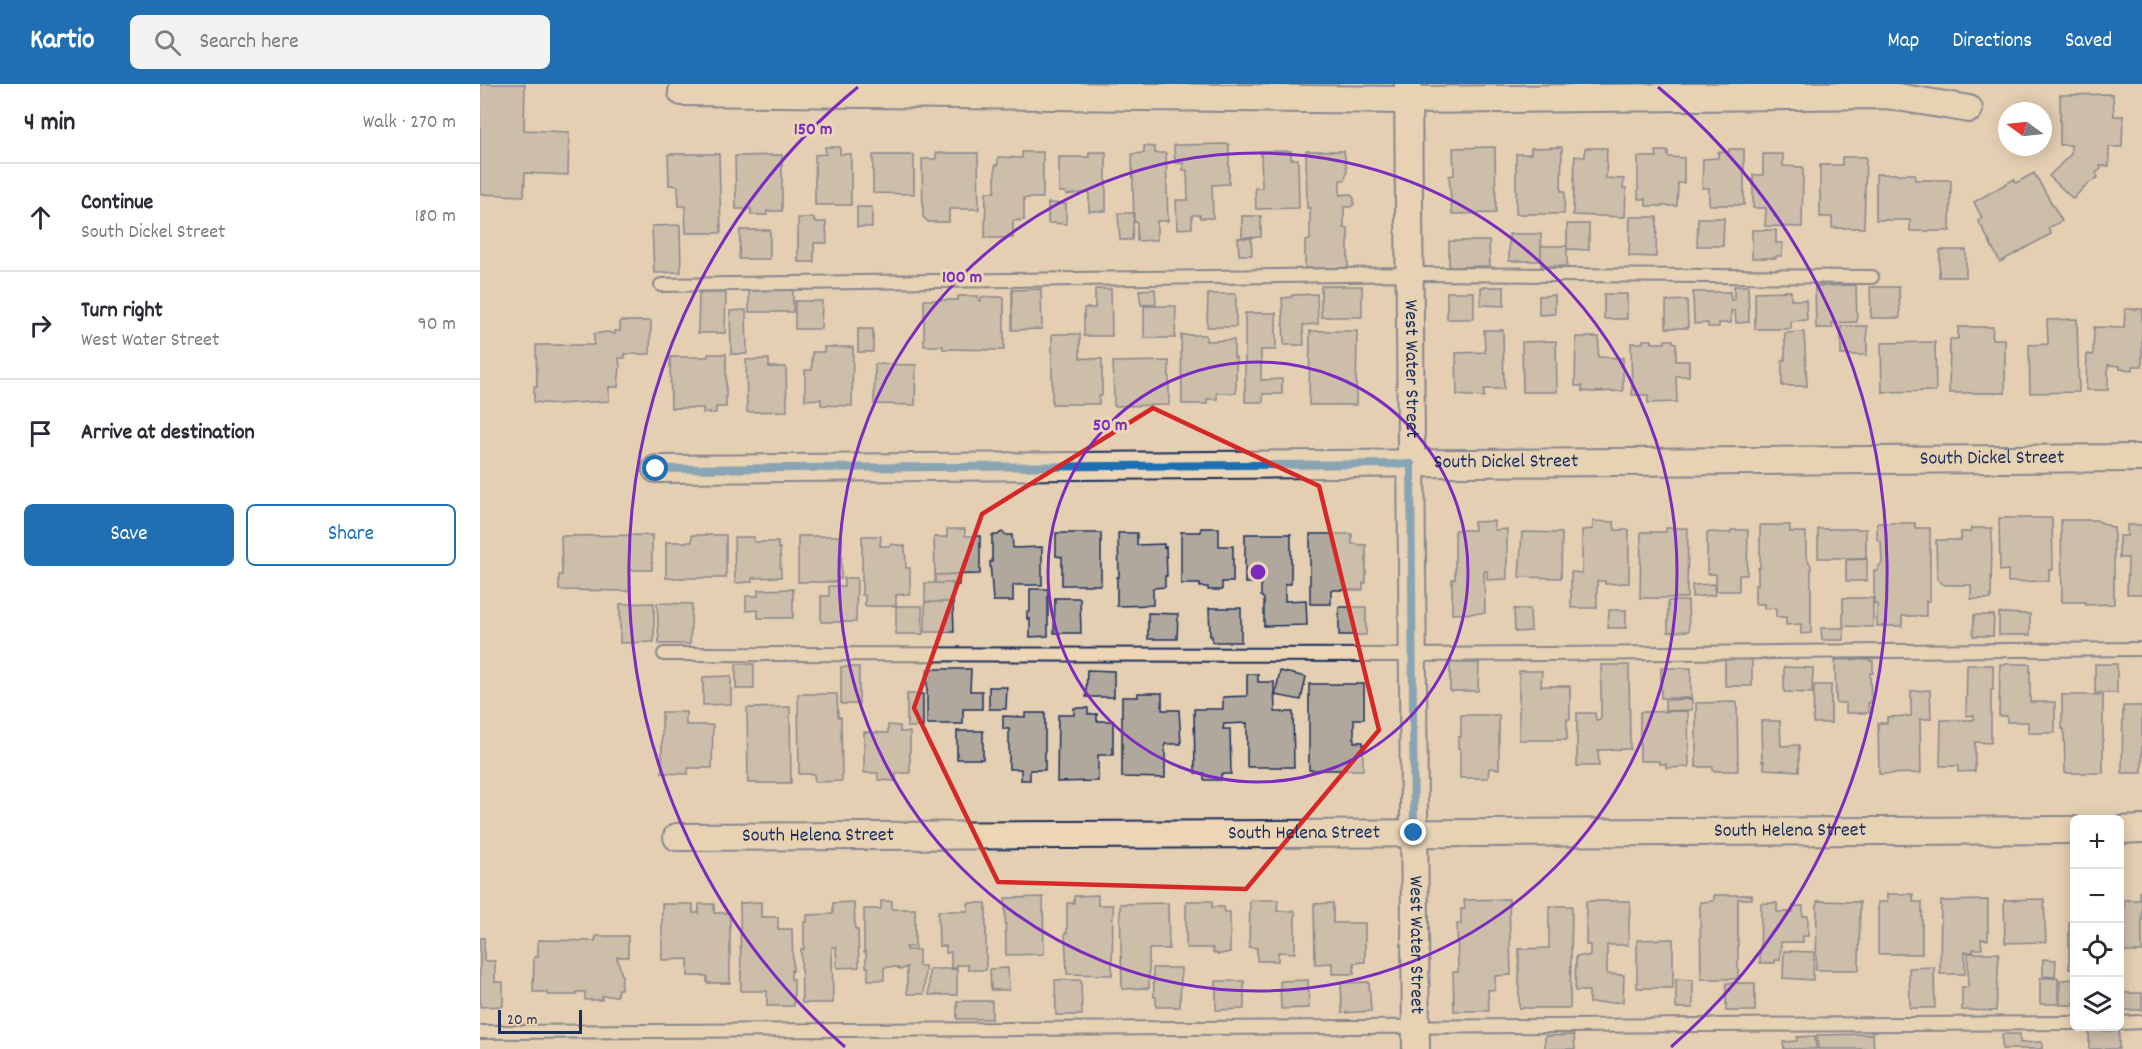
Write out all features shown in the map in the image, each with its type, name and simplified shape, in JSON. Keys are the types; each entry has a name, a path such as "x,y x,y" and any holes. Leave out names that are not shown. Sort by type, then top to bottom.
{"street":[{"path":"682,92 1408,92 1886,95 1969,109"},
{"name":"West Water Street","path":"1408,92 1416,1038"},
{"name":"South Dickel Street","path":"656,469 2142,458"},
{"name":"South Helena Street","path":"677,837 2070,830"},
{"path":"2124,830 2142,830"}],"lane":[{"path":"661,285 1410,274 1872,277"},
{"path":"664,654 1413,655 2142,649"},
{"path":"2124,1023 2142,1022"},
{"path":"480,1032 1416,1038 2070,1023"}],"highlighted area":[{"path":"1153,408 1319,486 1379,730 1246,889 998,882 914,708 982,514"}],"building":[{"path":"480,84 525,84 524,130 569,132 568,175 525,173 524,196 480,194"},
{"path":"2113,94 2114,116 2123,116 2122,147 2109,147 2109,166 2100,166 2101,169 2096,173 2098,177 2086,185 2073,199 2049,176 2071,154 2071,145 2060,145 2060,95"},
{"path":"1229,144 1229,184 1212,185 1213,218 1200,218 1200,215 1192,215 1192,228 1177,229 1176,200 1188,200 1187,170 1183,170 1183,163 1175,163 1174,145"},
{"path":"1144,146 1155,147 1155,153 1166,153 1168,221 1157,221 1157,240 1137,241 1137,222 1134,222 1132,154 1144,153"},
{"path":"825,147 840,147 840,154 851,154 851,205 815,205 815,155 826,154"},
{"path":"1495,147 1496,213 1452,214 1449,176 1454,175 1453,148"},
{"path":"1562,147 1561,191 1565,191 1564,214 1516,214 1516,154 1531,154 1531,148"},
{"path":"1585,148 1607,148 1606,178 1624,179 1625,217 1573,215 1575,156 1585,157"},
{"path":"1729,149 1744,149 1744,205 1709,205 1709,188 1702,188 1703,159 1718,158 1718,152 1729,152"},
{"path":"1261,151 1291,151 1291,159 1298,159 1299,208 1256,209 1255,188 1262,188"},
{"path":"1306,151 1344,151 1347,171 1345,180 1340,180 1340,195 1350,194 1354,198 1354,204 1344,207 1344,228 1348,228 1348,268 1305,268 1305,241 1310,240"},
{"path":"1656,151 1668,151 1668,157 1684,158 1684,183 1678,183 1677,206 1646,206 1646,199 1638,199 1638,157 1657,157"},
{"path":"1022,152 1043,152 1043,198 1024,198 1024,220 1013,221 1013,238 985,238 986,192 995,192 995,165 998,165 998,157 1022,158"},
{"path":"1089,152 1106,152 1106,211 1089,211 1089,192 1066,195 1066,192 1059,192 1059,157 1089,157"},
{"path":"936,153 978,153 979,209 949,209 949,222 928,222 923,217 922,159 936,159"},
{"path":"668,154 719,154 721,233 686,233 685,206 679,206 678,186 669,185"},
{"path":"1763,154 1783,154 1783,166 1803,167 1802,227 1765,226 1766,208 1753,208 1753,175 1763,175"},
{"path":"782,155 782,211 767,211 767,215 751,215 751,209 736,209 735,156"},
{"path":"873,155 914,155 914,194 873,193"},
{"path":"1842,157 1866,157 1864,228 1832,228 1832,217 1820,217 1820,165 1842,165"},
{"path":"2034,173 2062,221 2048,228 2051,234 2000,262 1978,220 1982,218 1974,202 2014,179 2016,183"},
{"path":"1876,174 1915,174 1915,180 1951,180 1950,231 1910,231 1910,220 1876,220"},
{"path":"1048,203 1066,204 1066,224 1048,223"},
{"path":"857,207 872,207 872,227 857,227"},
{"path":"1118,213 1134,213 1132,240 1120,240"},
{"path":"1242,216 1261,216 1261,237 1242,238"},
{"path":"1630,217 1657,217 1656,257 1629,256"},
{"path":"798,218 814,218 814,222 826,222 827,243 814,243 814,262 798,262"},
{"path":"1698,218 1724,218 1723,246 1697,246"},
{"path":"1567,224 1589,224 1589,250 1567,249"},
{"path":"680,225 681,272 654,273 652,226"},
{"path":"740,230 770,230 770,259 739,259"},
{"path":"1752,230 1776,230 1776,243 1783,243 1782,256 1752,258"},
{"path":"1509,234 1541,234 1541,261 1509,261"},
{"path":"1251,237 1252,255 1239,255 1238,238"},
{"path":"1449,241 1489,241 1490,266 1449,267"},
{"path":"1541,246 1567,246 1567,266 1541,266"},
{"path":"1940,250 1966,250 1966,277 1939,277"},
{"path":"1856,285 1857,322 1832,323 1833,328 1816,328 1815,286"},
{"path":"1321,286 1362,286 1362,317 1321,317"},
{"path":"1734,286 1748,286 1749,322 1736,323 1735,311 1731,311 1731,323 1719,323 1719,327 1708,327 1708,323 1694,324 1693,292 1730,292 1731,300 1734,300"},
{"path":"1481,287 1504,287 1504,306 1481,305"},
{"path":"1870,287 1899,287 1900,318 1871,318"},
{"path":"793,289 793,312 749,312 749,290"},
{"path":"1041,289 1042,329 1012,330 1012,290"},
{"path":"1095,289 1111,289 1112,336 1084,336 1084,308 1095,308"},
{"path":"1155,289 1156,304 1141,305 1139,290"},
{"path":"1791,291 1791,300 1806,300 1807,320 1791,321 1791,329 1755,329 1755,292"},
{"path":"1447,292 1474,292 1474,319 1447,319"},
{"path":"699,293 726,293 725,333 698,333"},
{"path":"1208,294 1236,294 1236,327 1207,327"},
{"path":"1317,294 1318,324 1303,325 1304,345 1284,345 1282,298 1292,297 1292,295"},
{"path":"1604,294 1627,294 1627,319 1604,319"},
{"path":"1555,295 1555,314 1539,315 1539,296"},
{"path":"958,296 978,296 978,300 981,301 981,297 1004,297 1004,350 943,349 943,346 924,346 924,300 958,300"},
{"path":"1687,300 1688,328 1666,328 1666,301"},
{"path":"795,301 822,301 821,329 795,329"},
{"path":"1144,306 1176,306 1175,338 1144,338"},
{"path":"2125,309 2142,309 2142,366 2133,366 2133,370 2108,365 2108,390 2086,390 2087,354 2093,355 2094,327 2124,328"},
{"path":"746,310 747,354 731,354 730,311"},
{"path":"1245,313 1276,313 1276,350 1261,350 1261,380 1282,379 1282,394 1263,394 1263,402 1245,402"},
{"path":"2077,319 2079,392 2030,393 2029,345 2048,344 2047,320"},
{"path":"620,321 651,321 650,354 625,354 625,358 619,358 618,387 609,387 609,401 557,404 534,402 534,386 537,387 536,345 594,345 594,334 607,332 615,334 615,331 620,331"},
{"path":"1841,326 1867,326 1867,355 1841,355"},
{"path":"1958,327 1993,327 1992,339 2005,339 2005,393 1949,393 1950,339 1958,339"},
{"path":"858,329 873,329 873,352 858,352"},
{"path":"1484,330 1503,330 1504,389 1484,389 1484,397 1457,395 1456,353 1485,352"},
{"path":"1310,331 1357,331 1356,405 1309,405"},
{"path":"1804,332 1807,386 1782,386 1785,333"},
{"path":"1052,334 1080,334 1080,358 1102,359 1102,396 1099,396 1099,404 1052,404"},
{"path":"1181,335 1206,335 1206,341 1234,340 1236,393 1217,393 1217,399 1207,399 1207,404 1182,404"},
{"path":"1576,337 1599,337 1598,357 1623,358 1623,391 1591,392 1582,391 1582,386 1575,386"},
{"path":"1643,340 1665,343 1665,340 1673,340 1676,343 1676,361 1689,361 1689,376 1676,376 1677,402 1648,403 1648,395 1632,395 1631,343 1643,343"},
{"path":"1556,341 1557,392 1523,392 1522,342"},
{"path":"1935,342 1936,391 1882,392 1881,343"},
{"path":"824,347 853,347 852,406 821,405 821,399 805,400 805,370 812,370 812,352 824,352"},
{"path":"708,354 726,354 726,407 716,407 716,413 703,413 703,408 671,408 670,357 708,357"},
{"path":"769,359 769,367 786,367 787,411 747,412 746,360"},
{"path":"1169,361 1169,405 1114,406 1113,362"},
{"path":"875,364 916,365 915,405 874,404"},
{"path":"1999,518 2052,518 2053,570 2049,570 2049,581 2008,582 2008,570 2000,571"},
{"path":"2061,520 2096,520 2114,528 2114,604 2086,605 2085,602 2062,602"},
{"path":"1494,521 1494,530 1507,529 1507,579 1487,580 1487,571 1484,571 1485,613 1452,614 1455,530 1474,530 1474,522"},
{"path":"1593,521 1614,522 1615,530 1629,530 1629,583 1605,584 1605,581 1597,581 1597,608 1571,608 1571,572 1582,573 1582,530 1593,529"},
{"path":"1877,523 1915,523 1915,528 1930,528 1930,601 1926,601 1926,616 1902,616 1902,626 1877,626 1874,571 1878,571 1882,563 1881,542 1877,539"},
{"path":"1760,525 1790,525 1790,532 1806,532 1806,556 1811,566 1811,633 1801,634 1801,624 1786,625 1786,617 1776,617 1776,608 1764,609 1764,604 1755,604 1755,585 1758,585 1758,568 1760,568"},
{"path":"2127,525 2142,525 2142,594 2127,594 2128,558 2119,558 2119,536 2127,536"},
{"path":"1201,528 1219,528 1219,546 1233,546 1233,582 1222,582 1222,590 1208,590 1208,587 1200,587 1200,584 1181,584 1181,532 1201,532"},
{"path":"1666,528 1688,528 1687,598 1640,598 1641,532 1666,532"},
{"path":"1971,528 1992,528 1991,599 1971,599 1971,585 1944,585 1937,579 1936,540 1961,540 1961,532 1971,532"},
{"path":"947,529 965,529 965,536 980,536 980,574 935,575 934,537 947,537"},
{"path":"1818,529 1866,529 1866,558 1818,558"},
{"path":"1731,530 1748,530 1747,575 1739,575 1739,591 1716,591 1716,574 1707,574 1707,532 1730,533"},
{"path":"1003,532 1006,535 1012,535 1013,548 1042,547 1042,585 1013,585 1013,601 993,601 990,562 992,562 992,535"},
{"path":"1522,532 1562,533 1561,578 1519,577"},
{"path":"1056,533 1101,533 1101,585 1062,585 1062,557 1056,556"},
{"path":"1118,533 1137,533 1137,545 1164,544 1164,548 1166,547 1165,587 1153,588 1153,605 1117,606"},
{"path":"1245,534 1291,534 1291,584 1285,584 1285,601 1306,600 1307,625 1264,626 1264,599 1261,596 1261,583 1245,583"},
{"path":"1310,534 1352,534 1352,544 1366,545 1366,583 1363,583 1363,590 1331,590 1331,604 1310,604"},
{"path":"652,535 652,570 630,570 630,591 559,590 559,575 562,575 561,536"},
{"path":"692,535 726,535 726,578 666,578 666,542 692,542"},
{"path":"798,536 842,536 841,579 837,579 836,582 798,582"},
{"path":"862,536 881,536 880,546 891,544 905,546 906,568 910,568 910,594 896,595 896,606 865,606 865,595 862,595"},
{"path":"734,537 754,537 754,542 778,542 781,577 752,578 752,582 735,583"},
{"path":"1867,559 1867,581 1846,581 1846,560"},
{"path":"959,574 959,585 935,583 935,575"},
{"path":"844,578 857,578 856,622 821,622 821,596 829,596 829,586 844,586"},
{"path":"925,583 953,583 953,602 925,602"},
{"path":"1714,584 1715,595 1692,597 1692,585"},
{"path":"793,589 793,618 758,618 758,610 746,611 746,596 758,596 758,590"},
{"path":"1030,589 1048,589 1048,636 1030,637 1030,619 1027,619 1027,612 1030,612"},
{"path":"1055,598 1080,598 1081,633 1054,633"},
{"path":"1843,598 1873,598 1873,627 1843,626"},
{"path":"1668,601 1688,601 1689,631 1668,632"},
{"path":"925,602 953,602 954,632 925,632"},
{"path":"654,603 654,642 620,643 620,604"},
{"path":"657,603 692,604 690,644 659,644"},
{"path":"896,606 922,606 923,634 896,634"},
{"path":"1339,607 1366,607 1366,635 1339,635"},
{"path":"1209,608 1241,608 1241,642 1212,642"},
{"path":"1514,609 1530,609 1531,631 1515,632"},
{"path":"1609,610 1626,610 1626,628 1608,628"},
{"path":"1148,613 1178,614 1177,639 1148,639"},
{"path":"1999,613 2030,614 2030,635 1999,635"},
{"path":"1974,615 1994,615 1993,636 1973,636"},
{"path":"1821,628 1844,628 1844,640 1822,640"},
{"path":"1725,659 1752,659 1752,686 1725,686"},
{"path":"1870,659 1873,661 1873,673 1870,673 1869,713 1846,713 1846,703 1836,703 1835,660"},
{"path":"1450,663 1479,663 1478,691 1450,691"},
{"path":"736,664 754,664 754,689 736,689"},
{"path":"2000,664 2030,664 2030,702 2055,702 2055,733 2028,733 2028,722 2007,722 2007,716 1999,716"},
{"path":"2095,664 2117,664 2117,693 2095,693"},
{"path":"1601,665 1629,665 1630,749 1598,750 1599,766 1577,766 1577,713 1595,713 1596,720 1601,719"},
{"path":"1967,665 1993,665 1991,743 1975,742 1975,771 1958,772 1958,766 1940,766 1941,720 1974,720 1974,715 1966,716"},
{"path":"841,667 859,667 859,704 841,704"},
{"path":"1784,667 1813,668 1812,693 1784,692"},
{"path":"1661,668 1691,668 1691,698 1661,698"},
{"path":"927,669 971,669 970,691 982,691 982,709 963,709 963,724 927,724"},
{"path":"1087,670 1114,671 1114,697 1086,697"},
{"path":"1280,671 1306,677 1301,700 1275,695"},
{"path":"1519,671 1542,671 1541,686 1570,686 1570,719 1567,719 1567,740 1519,740"},
{"path":"1247,674 1258,674 1258,682 1274,682 1275,712 1293,712 1294,767 1247,767 1247,723 1224,724 1223,729 1230,729 1231,774 1221,774 1221,780 1204,780 1204,773 1195,773 1194,709 1223,709 1223,697 1247,696"},
{"path":"731,676 731,704 703,705 703,677"},
{"path":"1309,684 1364,684 1364,719 1354,719 1354,742 1363,742 1363,770 1309,770"},
{"path":"1814,685 1831,685 1831,723 1813,723"},
{"path":"989,687 1007,687 1006,709 989,709"},
{"path":"1930,690 1931,719 1920,719 1921,773 1879,774 1878,723 1887,723 1887,717 1911,716 1911,691"},
{"path":"1138,693 1162,693 1162,710 1179,710 1181,744 1165,744 1165,778 1122,777 1122,697 1138,697"},
{"path":"798,694 837,694 838,717 841,717 842,781 815,782 814,774 799,774"},
{"path":"907,694 923,694 923,727 907,727"},
{"path":"2062,695 2103,695 2103,773 2065,773"},
{"path":"1692,699 1692,710 1665,711 1665,700"},
{"path":"1737,702 1738,771 1713,771 1713,767 1696,767 1696,703"},
{"path":"2123,706 2142,706 2142,773 2122,773"},
{"path":"790,707 791,783 748,783 747,708"},
{"path":"1074,708 1088,708 1088,714 1097,714 1097,721 1113,721 1113,755 1098,755 1098,781 1057,782 1058,715 1074,715"},
{"path":"1688,711 1689,767 1666,768 1666,764 1659,764 1659,761 1640,761 1640,712"},
{"path":"662,712 686,712 686,725 713,725 712,768 688,768 688,774 662,773"},
{"path":"1025,713 1045,713 1045,770 1030,770 1030,780 1021,780 1021,769 1009,769 1009,729 1003,729 1003,716 1025,717"},
{"path":"1461,715 1499,715 1499,769 1489,768 1488,778 1460,778 1458,737 1461,737"},
{"path":"1761,721 1780,721 1781,746 1799,745 1799,771 1764,769"},
{"path":"888,725 900,726 900,732 910,732 910,773 896,773 896,781 878,780 878,773 864,773 864,732 888,733"},
{"path":"957,731 983,731 983,759 957,759"},
{"path":"2139,892 2142,892 2142,952 2124,952 2124,900 2140,900"},
{"path":"1887,894 1913,894 1913,902 1922,902 1922,954 1878,954 1878,902 1887,902"},
{"path":"1098,895 1098,905 1113,905 1112,975 1067,974 1065,933 1067,933 1067,903 1074,903 1074,896"},
{"path":"1714,895 1752,895 1752,899 1738,899 1738,979 1701,979 1700,902 1714,901"},
{"path":"1043,897 1044,954 1006,955 1005,898"},
{"path":"1509,899 1511,975 1495,976 1495,990 1488,990 1489,1011 1454,1011 1453,972 1458,972 1457,924 1461,924 1461,909 1465,909 1464,900"},
{"path":"2044,899 2046,942 2005,943 2004,900"},
{"path":"1250,900 1278,900 1277,911 1295,911 1295,953 1278,952 1278,961 1257,961 1257,948 1249,947"},
{"path":"1988,900 1988,940 1981,939 1982,949 1965,952 1965,974 1940,974 1941,901"},
{"path":"881,901 892,901 892,909 915,909 915,947 906,947 906,950 919,950 919,966 925,966 924,994 907,994 907,967 901,970 896,967 884,967 884,980 868,980 866,952 864,952 864,909 881,909"},
{"path":"1186,901 1212,901 1212,907 1224,907 1224,912 1230,912 1230,952 1217,955 1213,953 1213,948 1186,948"},
{"path":"1586,901 1630,901 1628,945 1607,945 1607,974 1624,975 1623,1002 1589,1003 1589,991 1575,991 1576,956 1590,956 1590,945 1586,945"},
{"path":"1817,901 1860,902 1859,970 1816,970"},
{"path":"761,902 761,917 778,917 778,929 792,929 793,971 791,970 791,979 794,979 794,1006 767,1006 767,991 741,991 740,903"},
{"path":"854,902 855,929 858,930 859,967 837,968 836,947 832,947 833,1003 802,1003 801,949 804,949 804,922 807,922 807,915 833,914 833,903"},
{"path":"968,903 986,903 986,970 968,970 968,965 957,965 957,968 951,968 951,952 946,953 946,946 939,946 938,911 968,911"},
{"path":"1168,903 1169,949 1149,949 1149,988 1122,989 1120,904"},
{"path":"1333,903 1333,923 1365,923 1365,962 1354,963 1354,974 1332,974 1332,963 1315,964 1314,904"},
{"path":"1761,903 1777,903 1777,912 1793,912 1793,906 1803,906 1803,916 1808,916 1808,936 1803,936 1803,942 1781,942 1780,960 1775,960 1775,963 1760,963"},
{"path":"662,904 693,904 693,913 699,913 699,904 714,904 714,913 730,913 730,983 707,983 707,976 688,976 688,959 662,960"},
{"path":"1549,906 1572,906 1570,1008 1519,1008 1519,949 1549,948"},
{"path":"2069,922 2070,922 2070,969"},
{"path":"596,936 628,936 628,957 617,957 622,976 621,989 618,989 617,996 602,996 602,1000 585,1000 585,992 577,992 576,995 547,995 547,992 533,992 534,957 538,957 538,940 595,941"},
{"path":"480,938 484,938 484,961 495,961 495,982 503,982 503,1006 480,1007"},
{"path":"1673,939 1673,988 1637,988 1637,940"},
{"path":"1784,951 1814,952 1813,980 1783,978"},
{"path":"1968,953 1999,953 1996,1011 1962,1010 1962,987 1968,987"},
{"path":"2043,959 2056,960 2055,977 2043,976"},
{"path":"1934,967 1935,1008 1910,1008 1909,968"},
{"path":"1008,968 1009,990 991,990 990,969"},
{"path":"1153,968 1181,968 1180,1007 1156,1007"},
{"path":"929,969 957,969 957,995 929,995"},
{"path":"2040,978 2058,978 2058,1004 2040,1004"},
{"path":"1676,979 1693,980 1693,1008 1676,1008"},
{"path":"2070,979 2070,1005 2060,1005 2060,980"},
{"path":"1055,980 1081,980 1082,1015 1056,1015"},
{"path":"1308,980 1309,1008 1281,1009 1280,981"},
{"path":"1216,981 1244,981 1244,1009 1216,1010"},
{"path":"1369,982 1371,1011 1342,1013 1341,983"},
{"path":"1726,983 1755,983 1755,1011 1726,1011"},
{"path":"2124,993 2142,993 2142,1010 2124,1010"},
{"path":"957,1001 992,1001 992,1019 957,1019"},
{"path":"2089,1031 2119,1031 2119,1049 2089,1049"},
{"path":"1873,1034 1874,1049 1818,1049 1817,1035"},
{"path":"2002,1034 2020,1034 2020,1043 2042,1042 2042,1049 2002,1049"},
{"path":"1574,1035 1575,1049 1545,1049 1545,1036"},
{"path":"1815,1036 1816,1049 1784,1049 1783,1042 1797,1041 1797,1037"}],"route":[{"path":"656,469 1411,464 1414,833"}]}
